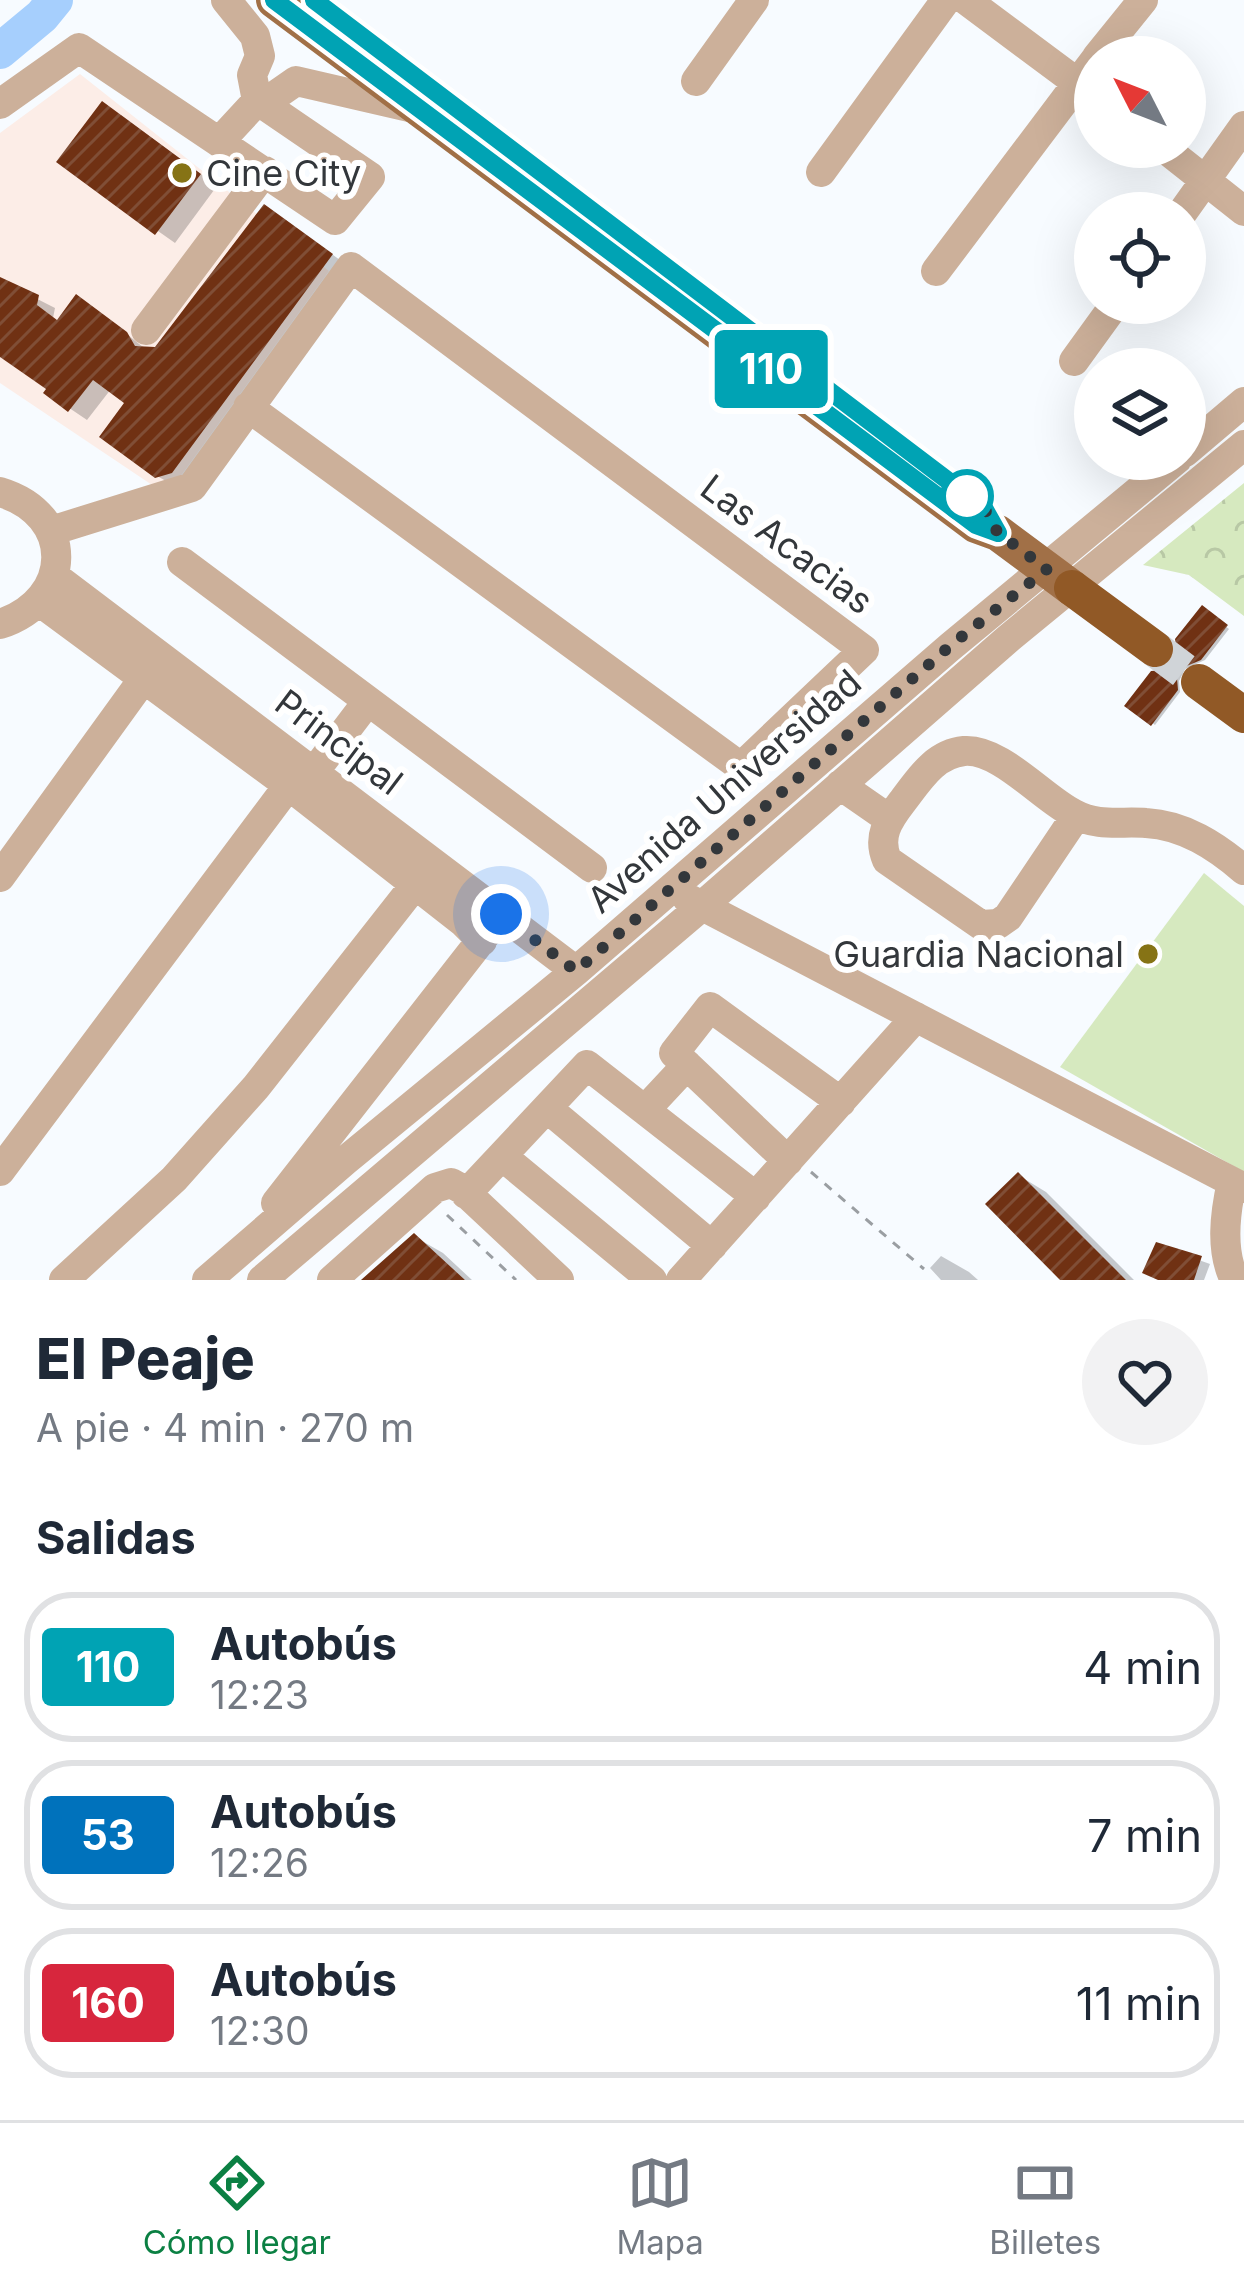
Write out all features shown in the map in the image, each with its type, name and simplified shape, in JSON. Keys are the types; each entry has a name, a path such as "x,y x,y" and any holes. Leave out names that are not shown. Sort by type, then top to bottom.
{"highway":[{"path":"1059,578 1155,649"},
{"path":"1199,682 1244,715"}],"main road":[{"path":"274,0 976,525 998,533 1059,578"},
{"path":"314,0 984,508 998,533"}],"street":[{"path":"0,104 79,48 335,220 370,177 260,103 252,75 260,56 255,37 226,0"},
{"path":"696,80 754,0"},
{"path":"821,172 946,0"},
{"path":"966,0 1074,64"},
{"path":"1118,36 1143,0"},
{"path":"220,141 260,103 296,81 423,111"},
{"path":"936,271 1074,96"},
{"path":"1198,192 1244,126"},
{"path":"1191,168 1244,211"},
{"path":"146,330 265,171"},
{"name":"Las Acacias","path":"51,531 192,487 248,407 351,268 864,650 741,766 248,407"},
{"path":"1073,361 1100,324"},
{"path":"1206,434 1244,402"},
{"path":"1059,578 1244,445"},
{"path":"1059,578 1156,480"},
{"path":"0,492 38,512 51,531 56,553 47,589 22,616 0,624"},
{"path":"182,562 592,868"},
{"name":"Avenida Universidad","path":"262,1280 840,785 1059,578"},
{"name":"Avenida Universidad","path":"207,1280 576,971 950,646 1059,578"},
{"name":"Principal","path":"47,589 576,971"},
{"path":"0,877 153,666"},
{"path":"0,1171 302,774 368,701"},
{"path":"1076,816 998,924 981,925 887,860 882,847 889,819 926,770 940,758 961,751 983,752 1076,816 1108,824 1173,827 1204,840 1244,871"},
{"name":"Principal","path":"302,774 414,886 482,941"},
{"path":"840,785 889,819"},
{"path":"64,1280 174,1179 256,1087 414,886"},
{"path":"672,888 1238,1185 1225,1218 1229,1268 1235,1280"},
{"name":"Avenida Universidad","path":"233,1257 501,914"},
{"path":"796,1164 674,1053 710,1007 841,1102"},
{"path":"682,1280 756,1197 796,1164 841,1102 916,1018"},
{"path":"452,1201 502,1156 587,1065 756,1197"},
{"path":"645,1110 687,1065"},
{"path":"547,1108 712,1246"},
{"path":"502,1156 652,1280"},
{"path":"332,1280 440,1185 457,1185 452,1201"},
{"path":"452,1201 559,1280"}],"path":[{"path":"796,1164 924,1269"},
{"path":"452,1201 516,1280"}],"shaded area":[{"path":"80,74 329,271 167,495 0,383 0,133"}],"green space":[{"path":"1244,483 1244,616 1189,575 1143,565"},
{"path":"1204,873 1244,906 1244,1172 1060,1067"}],"building":[{"path":"102,101 201,174 155,235 56,162"},
{"path":"264,204 333,254 172,473 155,478 99,437 124,403 93,380 68,412 43,393 46,389 0,357 0,277 39,295 37,305 57,320 76,294 127,332 135,346 155,347"},
{"path":"1202,605 1228,625 1201,660 1182,668 1178,690 1151,726 1124,706 1151,671 1172,663 1177,653 1175,639"},
{"path":"1018,1172 1126,1280 1060,1280 985,1204"},
{"path":"414,1233 465,1280 361,1280"},
{"path":"1156,1242 1202,1256 1194,1280 1158,1280 1142,1273"}],"waterway":[{"path":"0,51 55,0"}],"tunnel":[{"path":"1155,649 1199,682"}],"bus line":[{"name":"110","path":"274,0 976,525 998,533 984,508 314,0"}],"place":[{"name":"Cine City","path":"182,173"},
{"name":"Guardia Nacional","path":"1148,954"}],"route":[{"path":"501,914 576,971 950,646 1047,569 998,533 984,508 967,496"}]}
